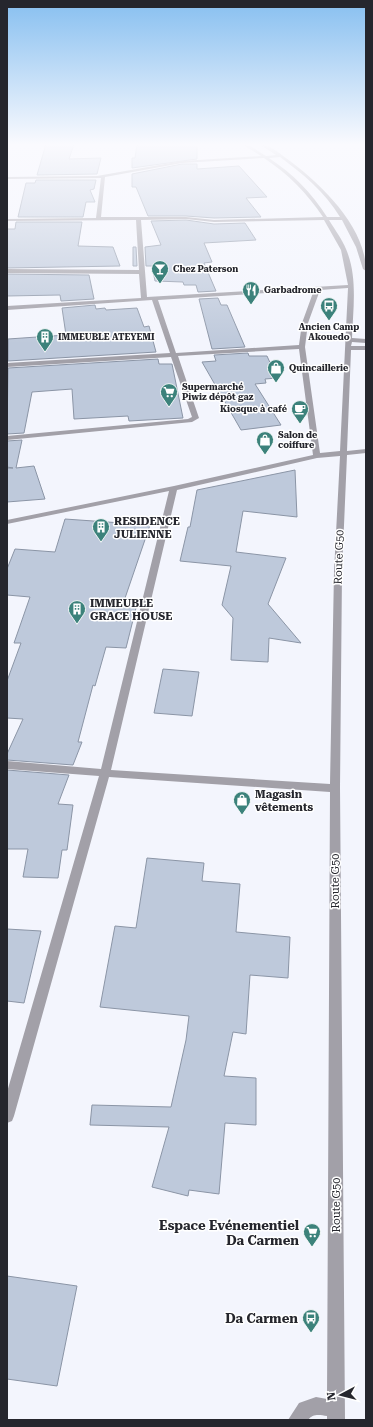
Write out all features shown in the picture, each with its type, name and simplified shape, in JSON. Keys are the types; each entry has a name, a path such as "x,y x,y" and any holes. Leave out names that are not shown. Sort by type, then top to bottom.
{"street":[{"path":"98,219 99,211"},
{"name":"Route G50","path":"322,211 344,250 351,286 338,572 335,788 336,1414"},
{"path":"339,211 361,250 366,269"},
{"path":"7,220 186,218 214,221 344,218"},
{"path":"138,219 144,299"},
{"path":"7,270 142,272"},
{"path":"7,308 351,286"},
{"path":"317,456 302,346 305,323 318,288"},
{"path":"7,438 194,421 196,418 154,298"},
{"path":"348,344 366,341"},
{"path":"348,344 366,348"},
{"path":"7,365 174,353 302,346"},
{"path":"7,522 174,488 317,456 343,452 366,451"},
{"path":"7,1116 105,773 174,488"},
{"path":"7,765 335,788"},
{"path":"297,1420 305,1409 316,1406 336,1414"}],"building":[{"path":"20,211 84,211 83,217 18,217"},
{"path":"146,211 256,211 261,217 214,218 148,216"},
{"path":"186,220 214,224 245,223 256,240 204,243 212,262 204,263 216,291 198,292 196,285 184,285 183,282 155,281 152,266 146,266 145,247 161,245 151,221"},
{"path":"16,222 82,222 78,246 113,247 120,266 7,268 7,229 15,229"},
{"path":"133,247 136,247 137,266 133,266"},
{"path":"7,274 89,275 94,299 61,301 60,295 7,296"},
{"path":"218,298 221,305 227,305 245,347 212,349 199,299"},
{"path":"95,305 96,309 105,308 106,310 137,308 144,327 149,326 156,352 8,361 8,339 66,335 62,308"},
{"path":"248,353 249,356 267,356 277,378 265,379 266,383 255,384 281,425 241,430 202,362 216,361 214,355"},
{"path":"158,359 159,364 172,364 183,418 129,421 128,416 74,419 72,389 32,392 24,433 7,434 8,368"},
{"path":"22,440 16,468 34,466 45,499 7,502 7,468 13,468 7,467 7,441"},
{"path":"295,470 297,517 243,511 236,552 286,558 268,604 301,643 269,638 268,662 231,660 233,618 222,605 231,566 180,561 188,527 190,527 197,490"},
{"path":"65,519 150,525 123,604 137,604 126,648 106,647 95,686 93,685 78,742 82,742 73,765 7,760 7,754 23,719 7,718 7,681 21,643 14,643 30,597 7,595 7,569 15,549 55,552"},
{"path":"163,669 199,672 192,716 154,713"},
{"path":"7,770 69,775 58,804 73,805 67,850 62,850 58,878 23,877 28,849 7,849"},
{"path":"147,858 204,863 202,881 240,884 236,932 290,937 288,978 250,975 246,1034 233,1032 224,1076 256,1078 256,1125 225,1123 219,1194 189,1190 188,1196 152,1187 169,1127 90,1125 92,1105 171,1107 186,1040 189,1016 100,1007 115,926 136,928"},
{"path":"7,929 41,931 24,1003 7,1001"},
{"path":"7,1276 77,1286 57,1386 7,1379"}],"place":[{"name":"Chez Paterson","path":"160,284"},
{"name":"Garbadrome","path":"251,305"},
{"name":"Ancien Camp Akouedo","path":"329,321"},
{"name":"IMMEUBLE ATEYEMI","path":"45,352"},
{"name":"Quincaillerie","path":"276,383"},
{"name":"Supermarché Piwiz dépôt gaz","path":"169,407"},
{"name":"Kiosque à café","path":"300,424"},
{"name":"Salon de coiffure","path":"265,455"},
{"name":"RESIDENCE JULIENNE","path":"101,542"},
{"name":"IMMEUBLE GRACE HOUSE","path":"77,624"},
{"name":"Magasin vêtements","path":"242,815"},
{"name":"Espace Evénementiel Da Carmen","path":"312,1247"},
{"name":"Da Carmen","path":"311,1333"}]}
